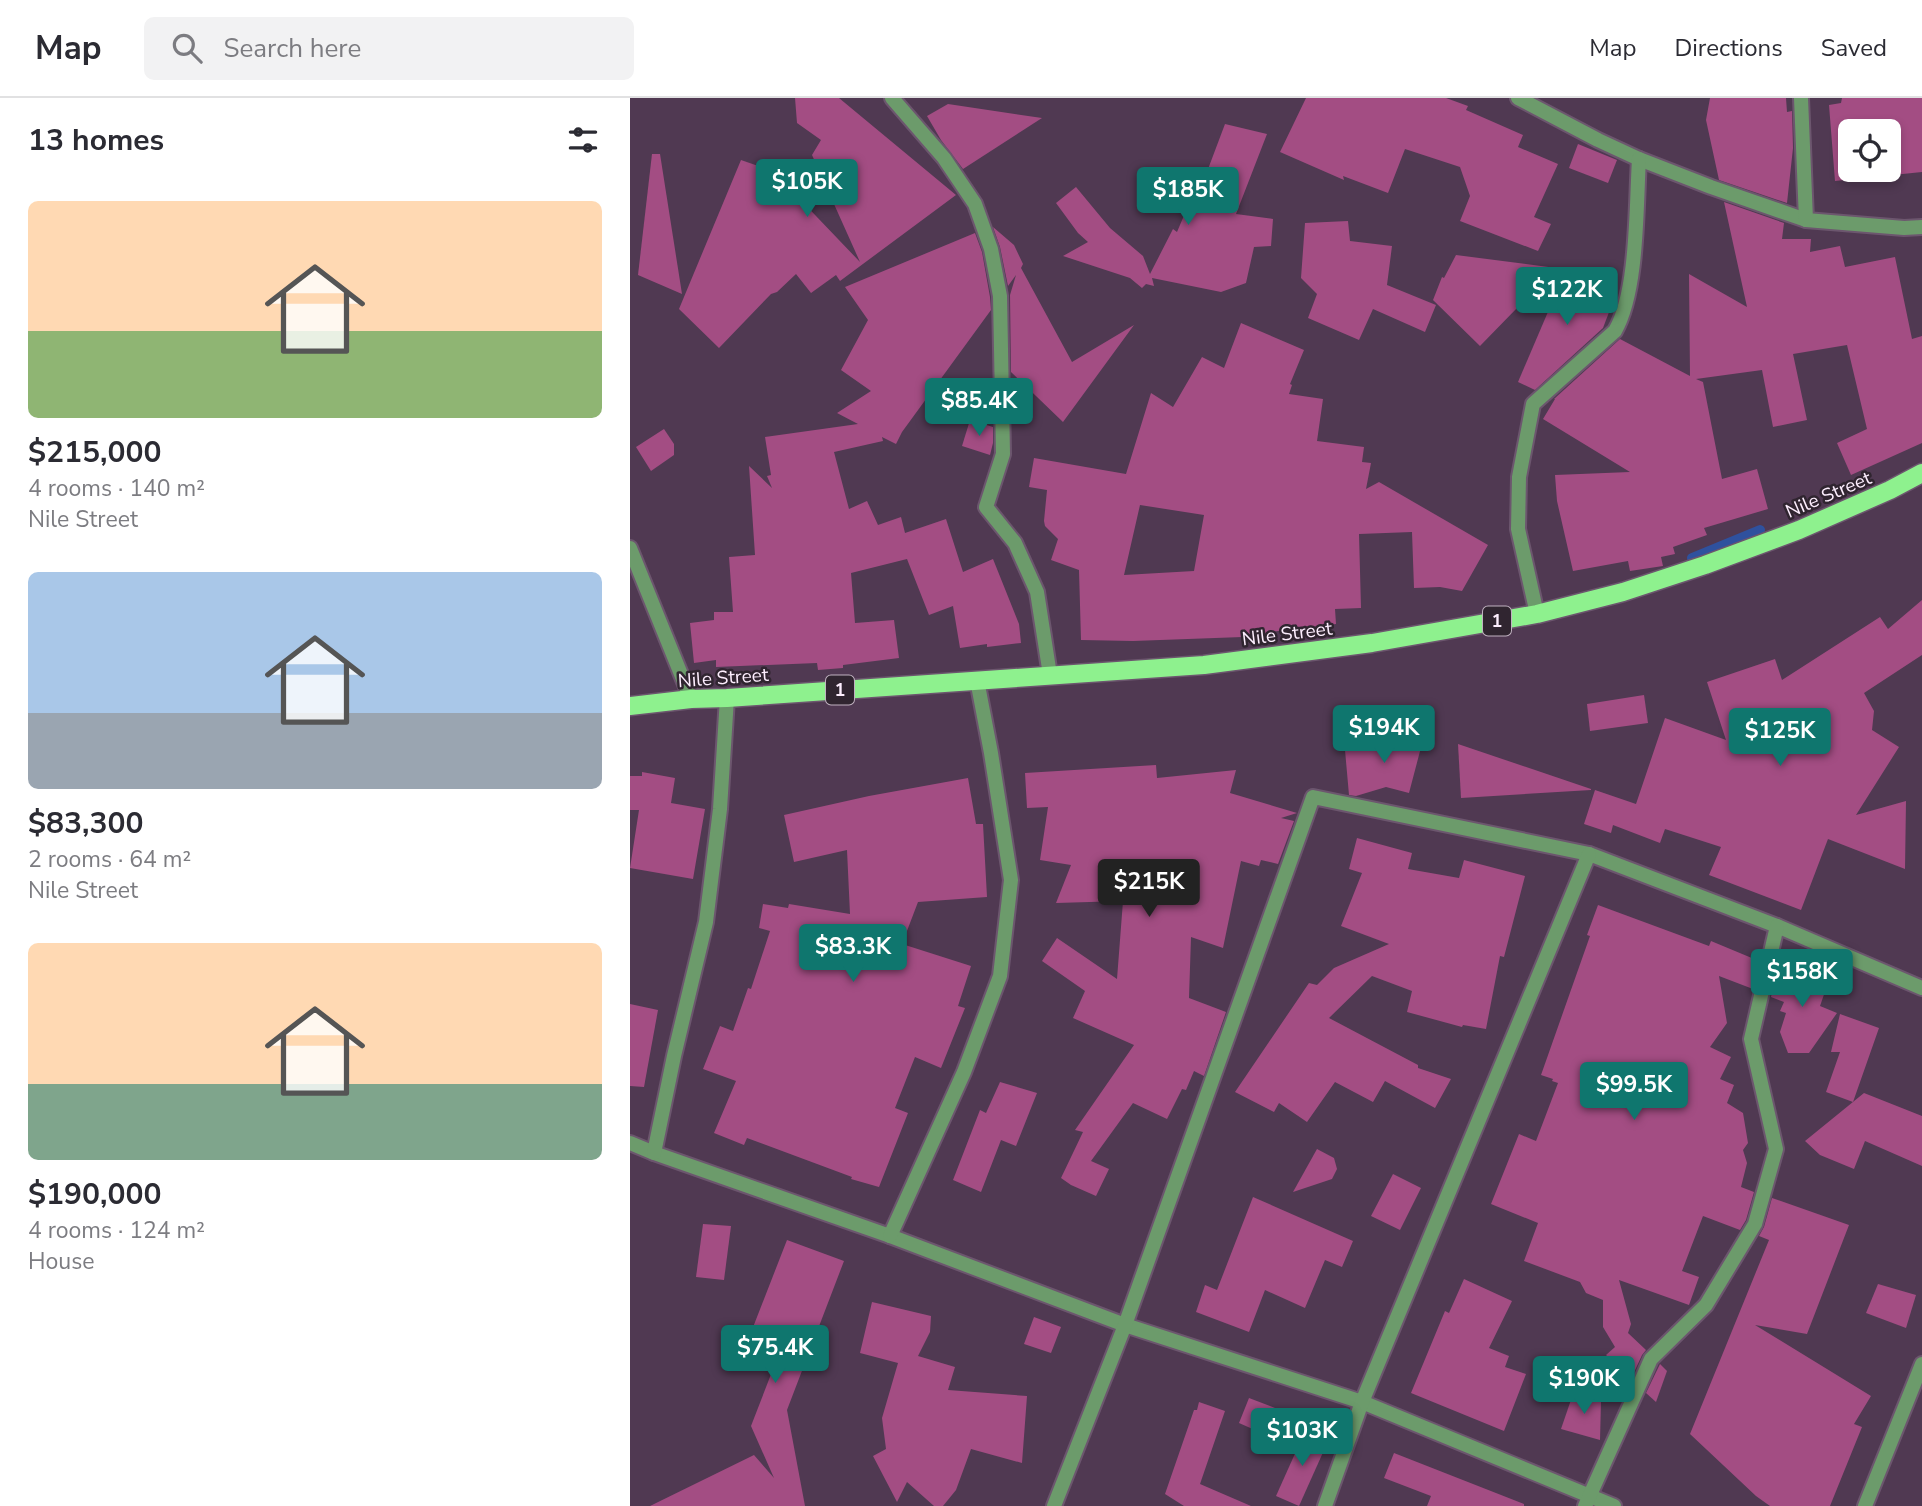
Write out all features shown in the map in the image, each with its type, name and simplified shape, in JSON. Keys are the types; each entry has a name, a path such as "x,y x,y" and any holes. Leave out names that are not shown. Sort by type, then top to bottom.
{"main road":[{"name":"Nile Street","path":"630,706 691,699 1217,663 1372,643 1537,614 1623,592 1705,565 1799,530 1922,473"}],"street":[{"path":"892,98 944,158 975,204 991,249 1000,296 1003,454 986,507 1015,543 1037,592 1050,676"},
{"path":"1518,98 1639,159 1806,220 1922,227"},
{"path":"1801,98 1806,220"},
{"path":"1537,614 1518,529 1519,477 1533,404 1615,331 1623,318 1633,258 1639,159"},
{"path":"630,548 691,699"},
{"path":"890,1236 964,1072 1000,976 1011,880 977,680"},
{"path":"653,1153 706,922 720,809 727,698"},
{"path":"1054,1506 1125,1325 1313,797 1589,854 1777,926 1922,988"},
{"path":"1325,1506 1362,1402 1589,854"},
{"path":"1587,1501 1651,1359 1706,1305 1755,1224 1776,1149 1751,1039 1777,926"},
{"path":"630,1143 890,1236 1125,1325 1362,1402 1587,1501 1614,1506"},
{"path":"1865,1506 1922,1364"}],"building":[{"path":"795,98 839,98 956,195 840,281 836,275 811,293 796,274 777,292 771,294 719,348 679,309 741,160 773,171 860,262 812,155 821,140 797,123"},
{"path":"1306,98 1446,98 1468,106 1466,110 1523,135 1518,147 1558,164 1534,217 1551,224 1538,251 1460,221 1470,196 1460,167 1405,149 1388,193 1343,176 1344,180 1280,152"},
{"path":"1710,98 1786,98 1787,112 1792,111 1793,148 1787,203 1719,180 1706,120"},
{"path":"1842,98 1922,98 1922,172 1901,174 1901,119 1838,119 1838,181 1835,181 1829,105 1841,103"},
{"path":"948,104 1042,118 963,169 927,116"},
{"path":"1225,124 1267,134 1236,214 1273,219 1271,246 1254,247 1246,283 1221,292 1152,278 1154,286 1146,284 1142,288 1130,278 1063,256 1088,242 1056,203 1076,187 1110,228 1143,256 1150,274 1173,229 1177,232 1191,199 1196,201"},
{"path":"1578,144 1617,160 1608,183 1569,168"},
{"path":"652,154 660,154 682,294 638,275"},
{"path":"1724,202 1784,223 1782,239 1811,239 1810,252 1840,246 1845,267 1895,257 1912,339 1922,336 1922,443 1851,475 1837,443 1867,429 1847,345 1793,354 1807,420 1773,427 1762,370 1696,379 1703,382 1722,479 1757,469 1768,509 1704,528 1707,535 1673,547 1675,554 1661,557 1663,566 1630,571 1628,561 1573,571 1557,501 1555,475 1630,472 1543,419 1554,399 1620,339 1690,376 1689,274 1747,307"},
{"path":"1348,221 1350,241 1392,246 1387,285 1436,305 1425,332 1373,309 1359,340 1308,318 1317,294 1301,278 1305,223"},
{"path":"993,227 1014,245 1023,264 1021,268 1072,362 1134,325 1063,422 1011,372 1010,295 1016,275 1008,286"},
{"path":"975,233 982,252 991,310 896,444 882,437 883,441 834,452 849,509 867,501 878,525 901,517 905,533 946,519 963,572 993,559 1019,624 1021,643 960,648 953,606 929,615 907,559 851,573 855,623 894,620 899,658 818,670 817,663 716,667 716,660 694,663 690,623 714,620 714,612 733,612 729,557 755,555 749,466 772,488 767,476 771,475 765,437 858,424 837,413 871,391 841,370 868,320 845,287"},
{"path":"1456,255 1556,268 1480,346 1433,300 1442,277 1444,278"},
{"path":"1565,272 1617,291 1603,328 1535,390 1518,382"},
{"path":"1241,323 1304,350 1290,384 1289,394 1323,399 1317,441 1364,447 1362,462 1371,463 1366,489 1379,482 1488,545 1462,591 1440,587 1414,588 1412,532 1359,534 1361,608 1335,609 1336,624 1270,632 1270,636 1133,641 1081,640 1079,570 1051,560 1058,539 1045,526 1047,490 1029,487 1034,458 1126,474 1151,393 1173,407 1202,357 1224,368","holes":["1140,505 1204,515 1194,571 1124,575"]},
{"path":"970,420 993,427 990,455 962,446"},
{"path":"664,429 674,444 674,455 651,471 636,447"},
{"path":"1922,600 1922,655 1864,693 1874,711 1872,730 1899,747 1856,815 1906,801 1905,869 1828,839 1801,910 1709,875 1721,847 1665,829 1660,843 1613,825 1611,833 1584,824 1595,790 1636,804 1665,718 1726,740 1707,682 1775,659 1782,680 1880,617 1888,629"},
{"path":"1644,695 1648,723 1590,731 1587,704"},
{"path":"1392,730 1424,736 1409,793 1386,787 1356,796 1349,795 1345,750 1390,744"},
{"path":"1458,744 1591,789 1591,790 1461,798"},
{"path":"1156,765 1157,778 1236,770 1230,793 1297,813 1281,818 1294,821 1278,864 1261,860 1259,866 1241,861 1223,948 1191,937 1189,998 1226,1012 1204,1076 1194,1071 1186,1090 1182,1089 1167,1119 1133,1103 1091,1161 1109,1169 1096,1196 1061,1178 1083,1132 1075,1130 1134,1045 1073,1018 1085,991 1042,961 1057,938 1117,979 1123,901 1056,903 1071,865 1040,860 1048,807 1027,808 1025,773"},
{"path":"642,772 675,778 671,803 705,809 693,879 630,868 639,810 630,810 630,776 642,776"},
{"path":"968,778 976,824 983,824 987,897 918,902 902,944 971,966 958,1006 965,1008 941,1068 915,1057 895,1108 908,1113 879,1187 851,1179 852,1177 747,1138 744,1145 714,1133 736,1081 703,1069 720,1026 733,1031 748,988 751,989 770,931 759,928 763,904 788,908 789,904 850,914 847,850 794,862 784,815"},
{"path":"1357,838 1412,853 1408,869 1459,878 1464,860 1525,876 1504,957 1500,956 1486,1029 1462,1027 1407,1012 1412,991 1372,976 1329,1018 1418,1065 1418,1068 1451,1079 1435,1108 1385,1081 1373,1102 1335,1082 1307,1122 1279,1103 1274,1112 1235,1092 1309,983 1317,985 1334,968 1389,944 1341,926 1362,873 1349,869"},
{"path":"1598,905 1709,946 1711,941 1759,961 1753,989 1719,976 1727,1023 1710,1047 1731,1057 1720,1079 1734,1085 1727,1103 1743,1113 1748,1143 1743,1150 1747,1163 1741,1187 1754,1192 1746,1220 1740,1230 1703,1216 1682,1271 1699,1277 1689,1305 1619,1280 1631,1324 1628,1333 1646,1350 1631,1379 1606,1355 1615,1347 1603,1327 1603,1300 1586,1293 1580,1282 1524,1261 1538,1223 1491,1204 1519,1134 1536,1141 1558,1083 1541,1075 1590,936 1587,935"},
{"path":"1777,968 1794,974 1795,969 1829,980 1820,1006 1837,1013 1809,1053 1788,1053 1780,1032 1786,1013 1780,1011 1784,1002 1771,997"},
{"path":"630,1004 658,1010 644,1087 630,1086"},
{"path":"1840,1014 1879,1028 1853,1102 1826,1092 1840,1052 1831,1052"},
{"path":"1000,1082 1037,1093 1016,1146 1001,1140 981,1192 953,1180 980,1110 986,1113"},
{"path":"1864,1093 1922,1116 1922,1166 1865,1141 1854,1169 1820,1155 1805,1141"},
{"path":"1317,1149 1334,1158 1337,1169 1332,1179 1293,1192"},
{"path":"1393,1174 1421,1188 1400,1230 1371,1216"},
{"path":"1253,1197 1353,1241 1342,1267 1325,1260 1305,1308 1265,1290 1249,1332 1196,1312 1205,1285 1217,1290"},
{"path":"1772,1198 1849,1225 1807,1334 1755,1325 1871,1396 1854,1424 1862,1427 1830,1506 1770,1506 1690,1434 1769,1240 1759,1236"},
{"path":"703,1224 731,1226 724,1280 696,1277"},
{"path":"787,1240 844,1261 787,1410 805,1506 650,1506 754,1455 774,1478 751,1426 780,1351 743,1353"},
{"path":"1464,1279 1512,1301 1489,1348 1509,1356 1505,1367 1526,1374 1504,1431 1411,1393 1445,1311 1449,1313"},
{"path":"1878,1284 1916,1295 1906,1328 1866,1313"},
{"path":"872,1302 931,1316 930,1332 918,1356 955,1367 948,1390 1027,1396 1022,1463 971,1449 956,1490 943,1506 934,1506 907,1482 897,1502 873,1456 886,1449 882,1418 898,1363 860,1353"},
{"path":"1034,1317 1061,1327 1051,1353 1024,1344"},
{"path":"1660,1364 1667,1371 1656,1402 1646,1393"},
{"path":"1574,1391 1601,1401 1600,1440 1561,1429"},
{"path":"1249,1398 1275,1408 1264,1434 1239,1423"},
{"path":"1199,1402 1225,1411 1200,1484 1251,1506 1184,1506 1165,1494"},
{"path":"1306,1429 1329,1439 1299,1506 1276,1496"},
{"path":"1394,1453 1524,1506 1427,1506 1431,1496 1384,1478"}],"waterway":[{"path":"1692,558 1760,530"}]}
